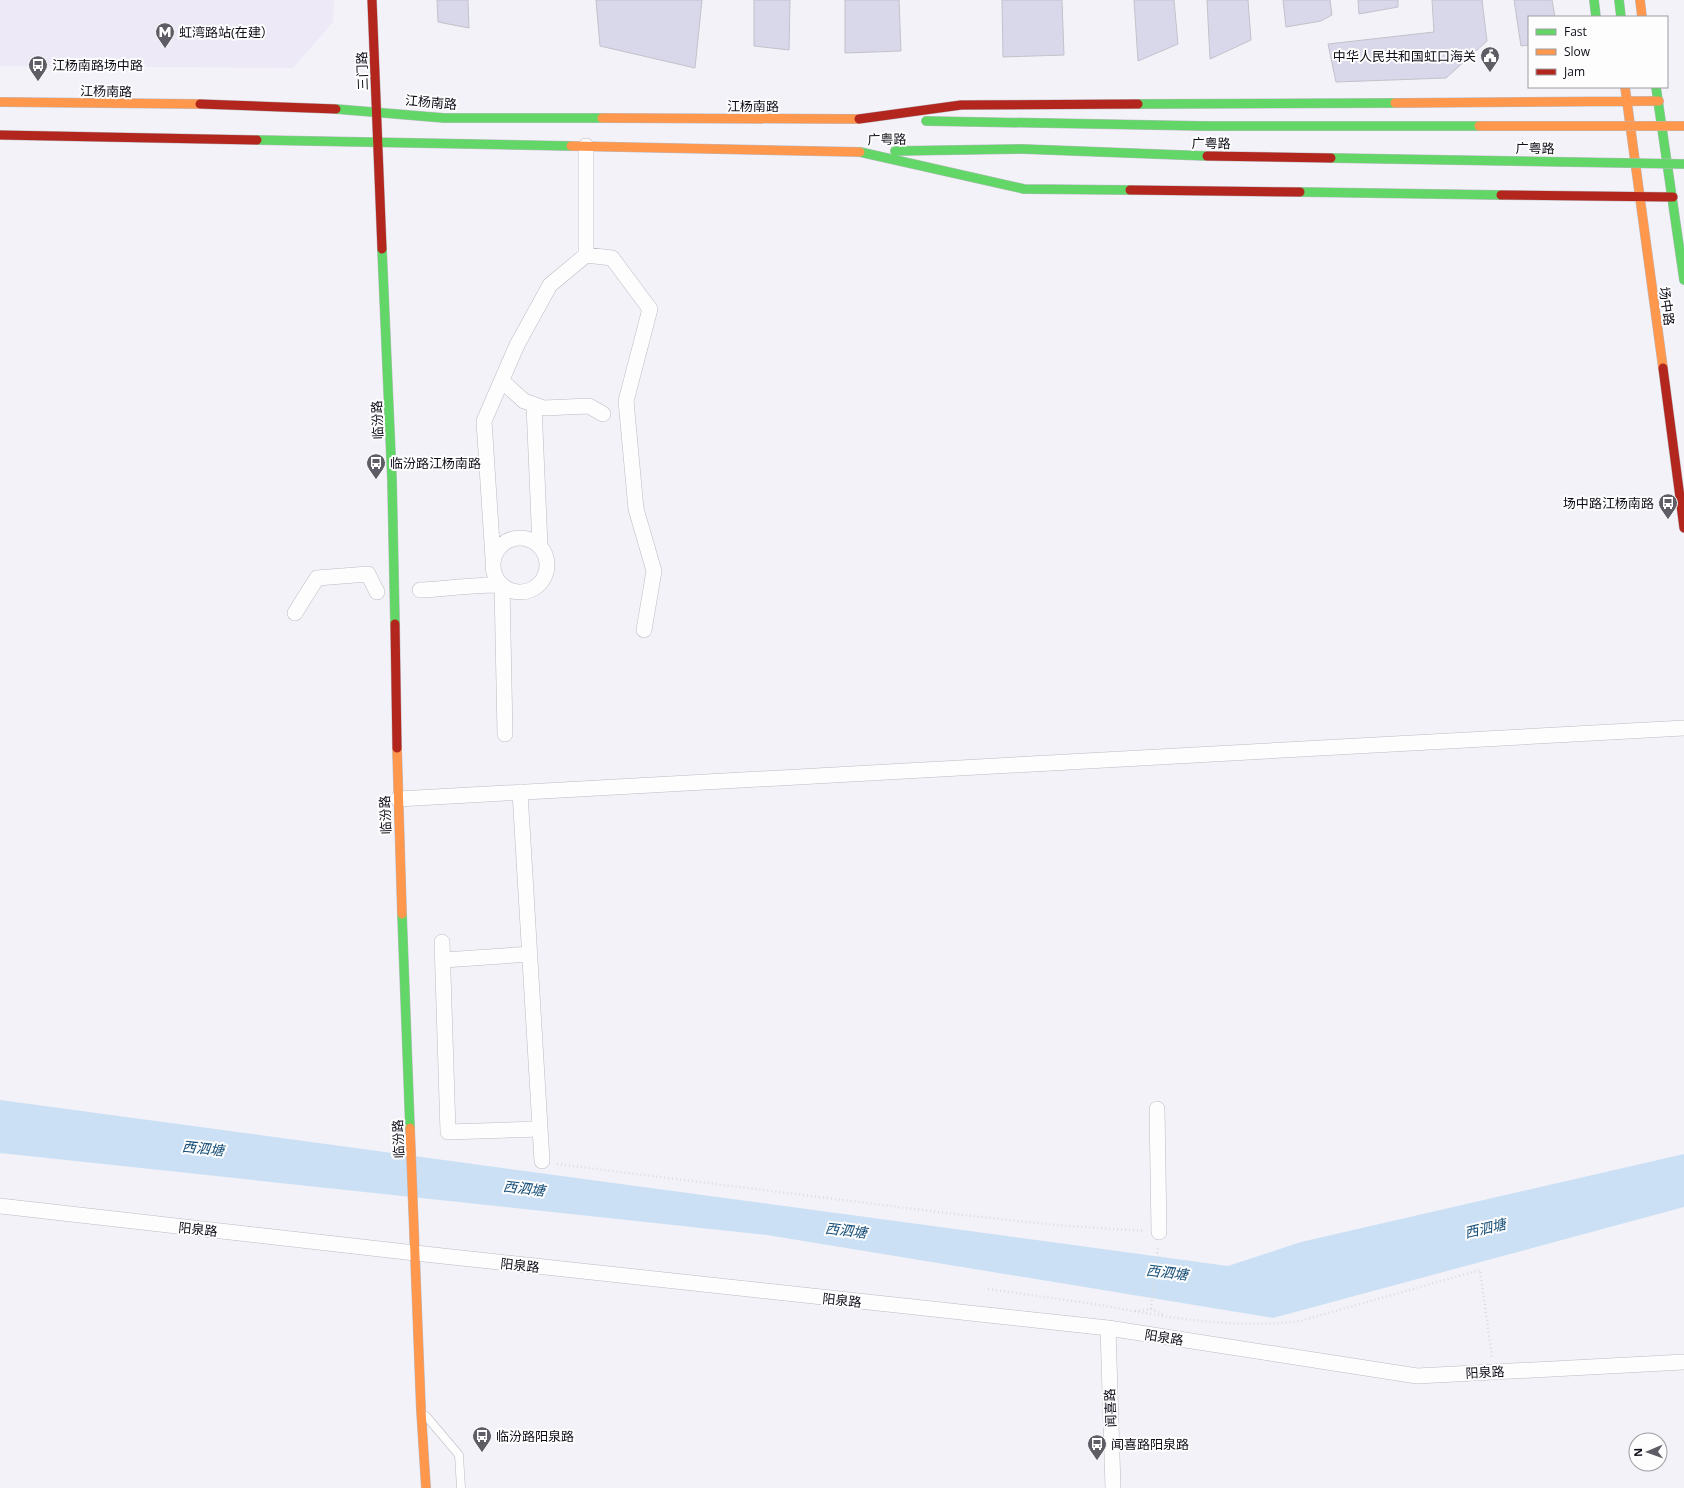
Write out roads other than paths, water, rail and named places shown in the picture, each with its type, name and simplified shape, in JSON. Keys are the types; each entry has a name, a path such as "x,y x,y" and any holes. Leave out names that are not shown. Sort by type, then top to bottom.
{"main road":[{"name":"三门路","path":"372,0 378,142"},
{"path":"1594,0 1596,16"},
{"path":"1619,0 1621,16"},
{"path":"1640,0 1642,16"},
{"path":"1620,88 1626,103"},
{"name":"场中路","path":"1625,88 1684,528"},
{"name":"场中路","path":"1656,88 1684,280"},
{"name":"场中路","path":"1659,88 1659,101"},
{"name":"广粤路","path":"859,119 961,105 1626,103 1659,101"},
{"name":"江杨南路","path":"0,102 303,107 377,110 444,118 859,119"},
{"name":"广粤路","path":"859,119 1206,126 1684,126"},
{"path":"0,135 860,152"},
{"name":"临汾路","path":"378,142 393,496 398,799 414,1238 421,1410 426,1488"},
{"name":"广粤路","path":"860,152 1023,150 1207,156 1684,164"},
{"name":"广粤路","path":"860,152 1024,189 1673,197"}],"street":[{"path":"586,146 586,255"},
{"path":"493,559 497,550 503,543 512,538 521,537 530,539 540,546 548,560 545,576 541,584 530,590 518,592 510,590 502,585 496,577 493,568 484,422 517,345 550,285 586,255 612,258 650,310 626,401 636,509 654,571 644,630"},
{"path":"502,381 524,401 534,405 544,408 588,406 603,414"},
{"path":"534,405 540,546"},
{"path":"295,613 317,578 368,574 377,592"},
{"path":"420,590 447,589 484,584 502,585"},
{"path":"502,585 505,734"},
{"path":"398,799 1684,728"},
{"path":"520,792 542,1161"},
{"path":"442,942 444,960 448,1132 540,1129"},
{"path":"444,960 530,954"},
{"path":"1158,1109 1158,1238"},
{"name":"阳泉路","path":"0,1206 415,1254 1108,1328 1417,1376 1684,1362"},
{"name":"闻喜路","path":"1108,1328 1113,1488"}],"lane":[{"path":"421,1410 458,1455 461,1488"}],"water":[{"name":"西泗塘","path":"0,1100 1228,1266 1301,1242 1684,1154 1684,1207 1273,1318 767,1235 0,1153"}],"place":[{"name":"虹湾路站(在建）","path":"165,49"},
{"name":"中华人民共和国虹口海关","path":"1490,73"},
{"name":"江杨南路场中路","path":"38,82"},
{"name":"临汾路江杨南路","path":"376,480"},
{"name":"场中路江杨南路","path":"1668,520"},
{"name":"临汾路阳泉路","path":"482,1453"},
{"name":"闻喜路阳泉路","path":"1097,1461"}]}
